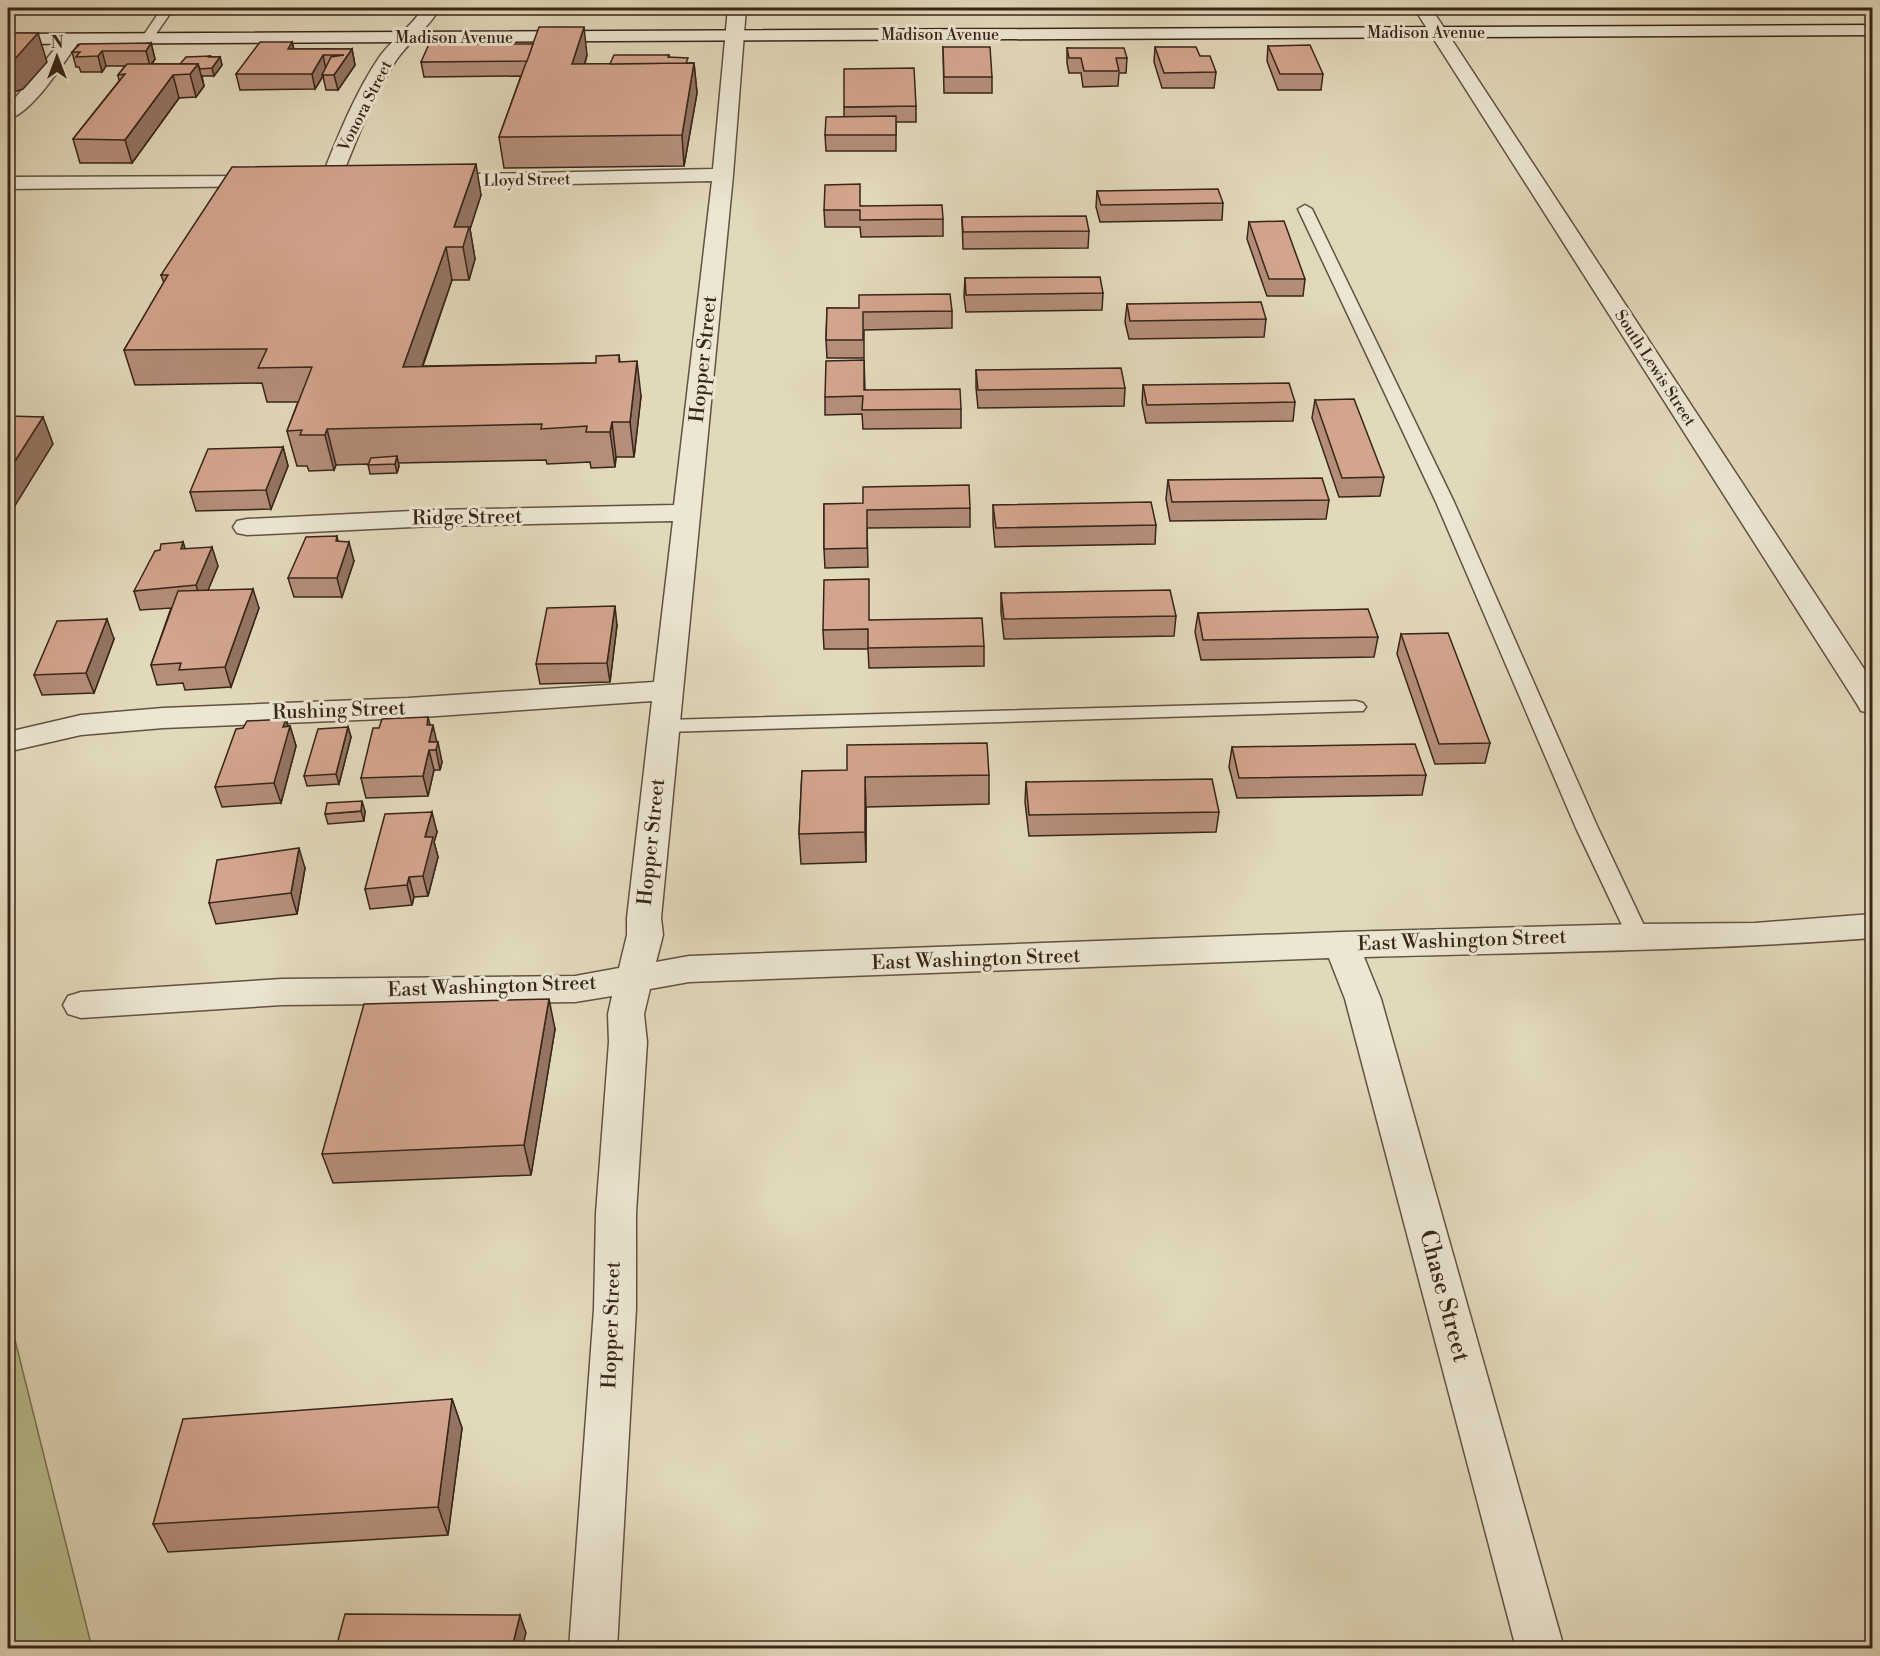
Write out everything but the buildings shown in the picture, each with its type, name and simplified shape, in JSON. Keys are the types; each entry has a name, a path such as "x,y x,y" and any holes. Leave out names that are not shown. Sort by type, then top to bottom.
{"street":[{"name":"Vonora Street","path":"330,181 344,143 388,58 425,22 431,8"},
{"name":"South Lewis Street","path":"1422,8 1872,704"},
{"name":"Madison Avenue","path":"8,39 407,38 735,22 1438,33 1872,30"},
{"name":"Hopper Street","path":"592,1648 615,1309 616,1213 628,1042 626,1014 645,935 644,918 723,175 735,22"},
{"path":"8,113 23,101 72,39"},
{"name":"Lloyd Street","path":"410,181 723,175"},
{"path":"307,181 353,181"},
{"path":"8,183 284,182"},
{"name":"Ridge Street","path":"247,527 434,518 688,513"},
{"name":"Rushing Street","path":"11,741 81,725 163,718 408,708 669,690"},
{"name":"East Washington Street","path":"81,1005 282,992 575,989 689,969 1342,945 1638,936 1755,935 1872,926"},
{"name":"Chase Street","path":"1342,945 1363,999 1540,1648"}],"lane":[{"path":"147,39 168,8"},
{"path":"1305,209 1445,502 1587,828 1638,936"},
{"path":"665,726 1356,707"}],"green space":[{"path":"8,1312 92,1648 8,1648"}]}
